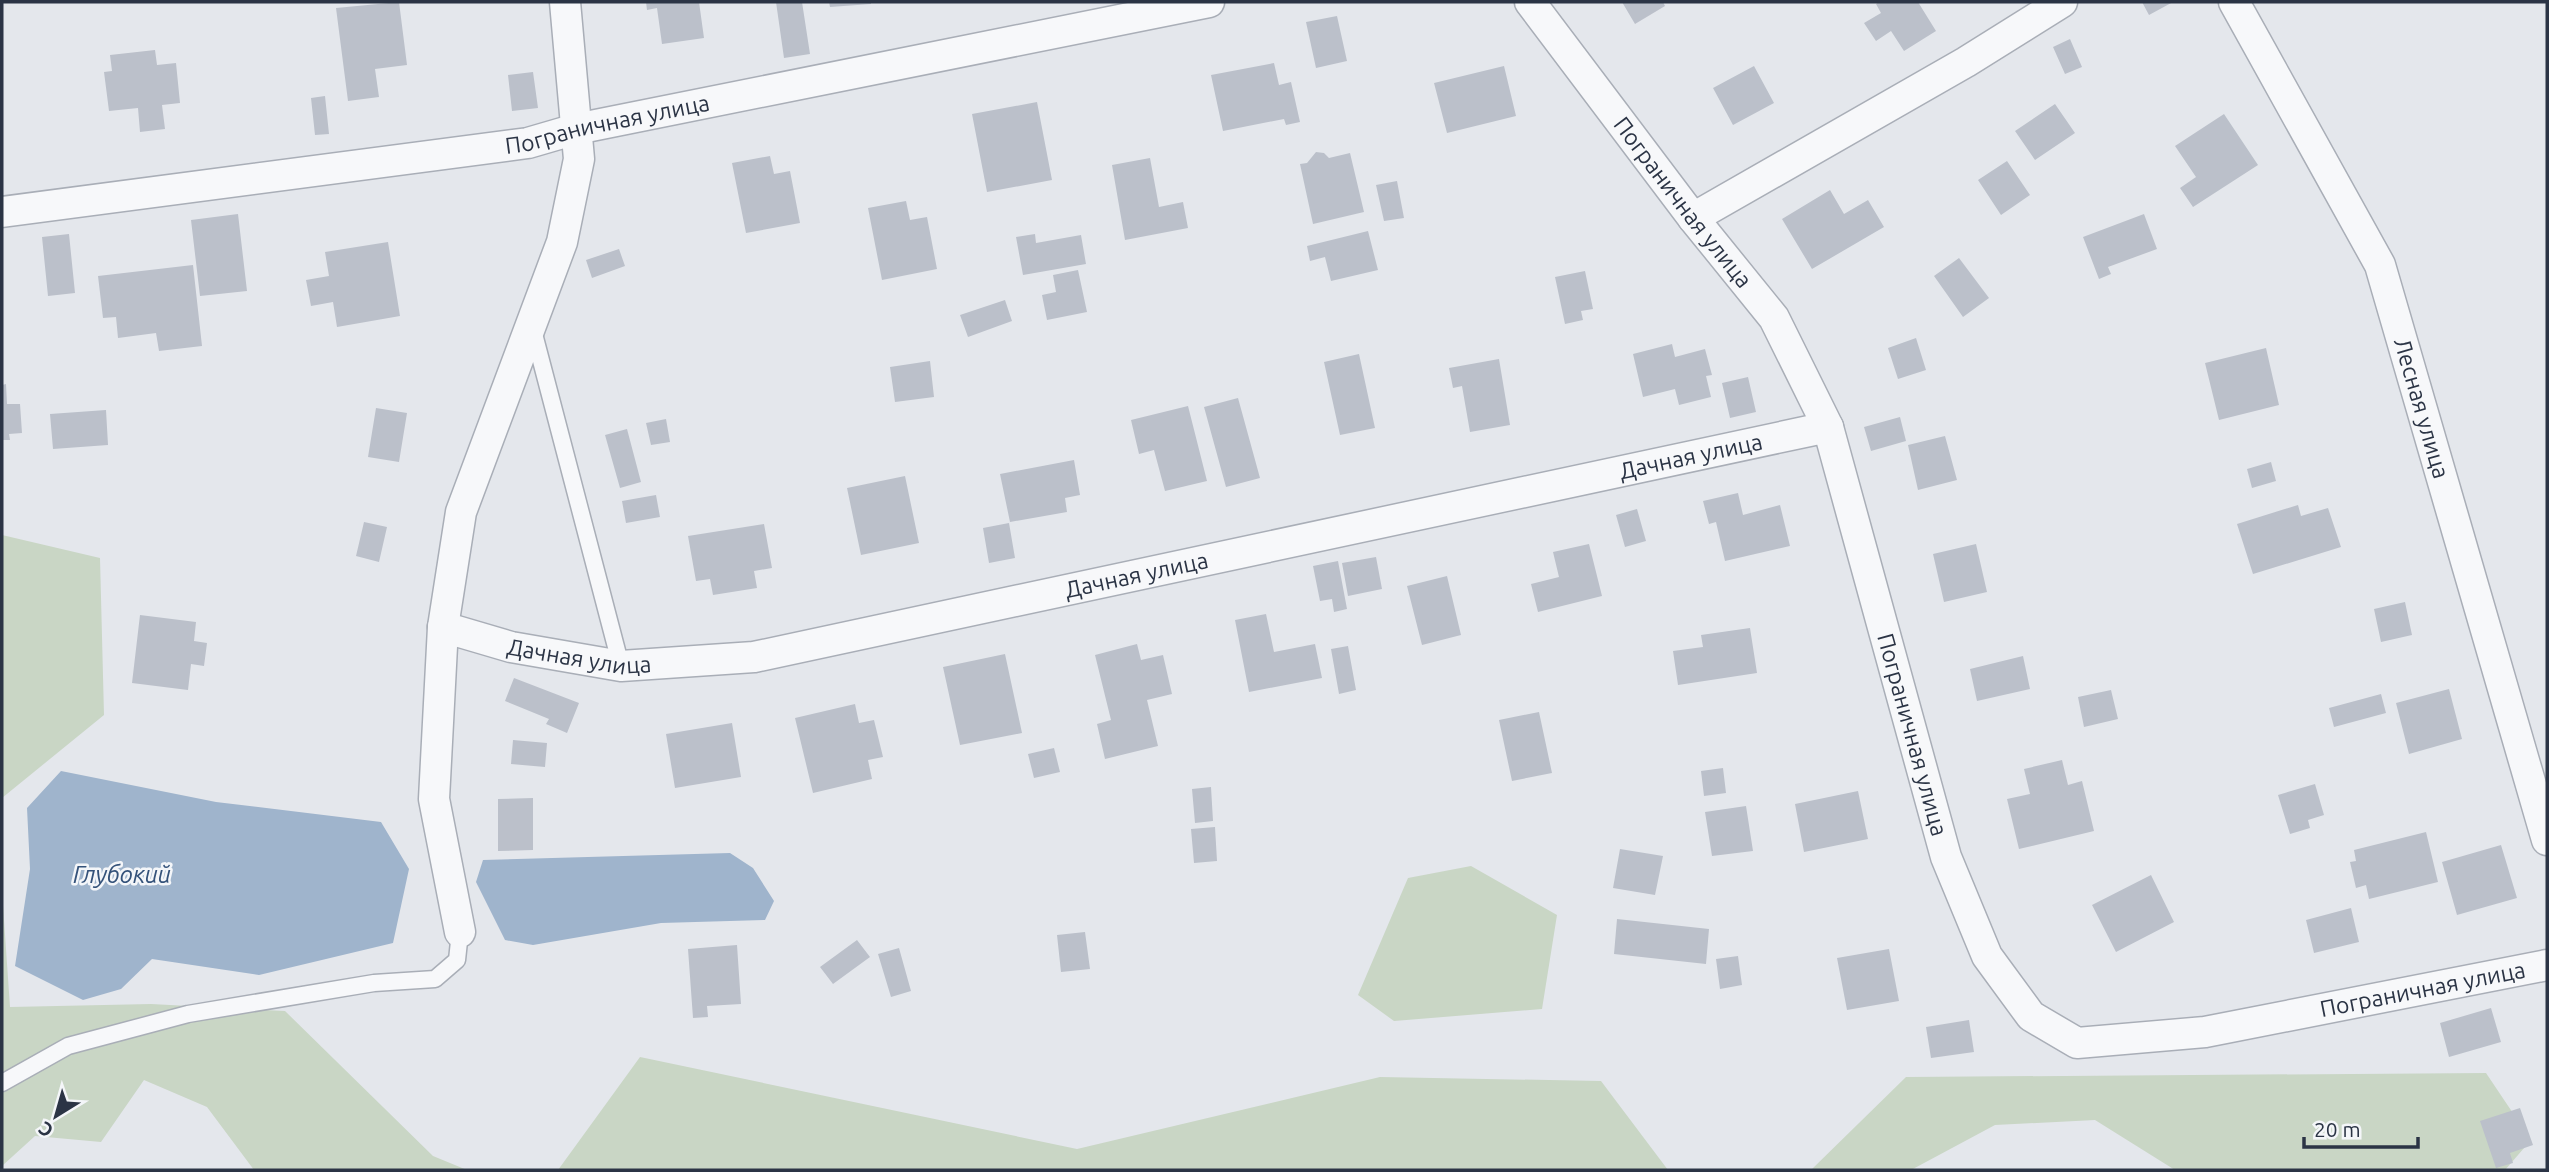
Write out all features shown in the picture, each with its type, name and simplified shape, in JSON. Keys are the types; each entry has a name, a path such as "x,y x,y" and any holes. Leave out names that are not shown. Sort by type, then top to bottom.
{"street":[{"path":"460,932 434,799 443,626 461,512 562,242 579,159 565,2"},
{"name":"Пограничная улица","path":"2,212 528,143 576,129 1209,2"},
{"name":"Пограничная улица","path":"1530,2 1693,218 1774,318 1828,427 1946,857 1987,956 2031,1016 2077,1043 2205,1032 2547,965"},
{"path":"1693,218 1966,62 2062,2"},
{"name":"Лесная улица","path":"2234,2 2381,265 2547,840"},
{"name":"Дачная улица","path":"443,626 511,647 621,666 754,657 1828,427"}],"lane":[{"path":"532,323 621,666"},
{"path":"2,1083 68,1046 188,1014 374,984 435,979 457,960 460,932"}],"green space":[{"path":"2,535 100,558 104,715 2,798"},
{"path":"1471,866 1557,915 1542,1009 1394,1021 1358,995 1408,878"},
{"path":"2,891 10,1007 151,1004 285,1011 433,1156 467,1170 254,1170 207,1107 144,1080 101,1142 35,1136 2,1166"},
{"path":"640,1057 1077,1149 1380,1077 1601,1081 1668,1170 558,1170"},
{"path":"2486,1073 2531,1140 2505,1170 2175,1170 2095,1120 1995,1125 1911,1170 1812,1169 1906,1077"}],"water":[{"name":"Глубокий","path":"61,771 216,802 381,822 409,869 393,943 259,975 152,959 121,989 83,1000 15,966 30,869 27,808"},
{"path":"730,853 753,868 774,901 765,920 661,923 533,945 505,940 476,882 483,860"}],"building":[{"path":"399,2 407,65 375,69 379,97 348,101 336,8"},
{"path":"646,2 699,2 704,38 662,44 657,8 647,10"},
{"path":"776,2 802,2 810,54 784,58"},
{"path":"829,2 871,2 871,4 830,7"},
{"path":"1622,2 1663,2 1665,6 1635,24"},
{"path":"1918,2 1936,31 1904,51 1891,31 1876,41 1864,23 1881,13 1876,4"},
{"path":"2142,2 2173,2 2149,15"},
{"path":"1337,16 1347,61 1316,68 1306,22"},
{"path":"2070,39 2082,67 2065,74 2053,47"},
{"path":"155,50 157,65 176,63 180,103 162,105 165,129 140,132 138,108 109,111 104,72 112,71 110,55"},
{"path":"1274,63 1279,85 1291,82 1300,122 1286,125 1284,119 1223,131 1211,75"},
{"path":"1504,66 1516,116 1447,133 1434,83"},
{"path":"1754,66 1774,103 1733,125 1713,88"},
{"path":"533,72 538,108 512,111 508,75"},
{"path":"325,96 329,134 315,135 311,98"},
{"path":"1037,102 1052,180 987,192 972,114"},
{"path":"2055,104 2075,133 2035,160 2015,131"},
{"path":"2224,114 2258,165 2193,207 2180,188 2196,177 2175,146"},
{"path":"1316,152 1324,153 1329,158 1350,153 1364,212 1313,224 1300,164 1307,163"},
{"path":"770,156 774,174 790,171 800,223 746,233 732,163"},
{"path":"1150,158 1159,207 1183,202 1188,228 1125,240 1112,165"},
{"path":"2007,161 2030,195 2001,215 1978,180"},
{"path":"1397,181 1404,218 1384,221 1376,185"},
{"path":"1830,190 1844,214 1868,200 1884,227 1812,269 1782,219"},
{"path":"906,201 910,220 927,217 937,269 882,280 868,208"},
{"path":"238,214 247,291 200,296 191,220"},
{"path":"2144,214 2157,249 2108,267 2111,274 2099,279 2083,237"},
{"path":"1368,231 1378,270 1331,281 1325,257 1310,261 1307,246"},
{"path":"69,234 75,293 48,296 42,237"},
{"path":"1035,234 1036,243 1081,235 1086,264 1023,275 1016,237"},
{"path":"388,242 400,316 337,327 333,302 311,306 306,280 329,276 325,252"},
{"path":"619,249 625,266 592,278 586,260"},
{"path":"1959,258 1989,298 1963,317 1934,276"},
{"path":"193,265 202,346 159,351 156,333 118,338 116,317 103,318 98,276"},
{"path":"1078,270 1087,312 1047,320 1042,295 1056,292 1053,275"},
{"path":"1585,271 1593,309 1581,311 1583,320 1565,324 1555,277"},
{"path":"1005,300 1012,321 968,337 960,315"},
{"path":"1916,338 1926,370 1898,379 1888,348"},
{"path":"1672,344 1675,357 1705,349 1712,375 1706,376 1711,397 1679,405 1675,389 1643,397 1633,354"},
{"path":"2266,348 2279,405 2219,420 2205,363"},
{"path":"1359,354 1375,428 1340,435 1324,362"},
{"path":"1499,359 1510,425 1470,432 1462,386 1453,388 1449,368"},
{"path":"930,361 934,397 895,402 890,367"},
{"path":"1748,377 1756,412 1730,418 1722,383"},
{"path":"6,384 7,404 20,404 22,433 9,434 10,440 2,440 2,385"},
{"path":"1238,398 1260,478 1226,487 1204,407"},
{"path":"1188,406 1207,481 1165,491 1154,450 1139,454 1131,420"},
{"path":"376,408 407,413 399,462 368,457"},
{"path":"106,410 108,445 53,449 50,414"},
{"path":"1900,417 1906,441 1871,451 1864,427"},
{"path":"666,419 670,442 651,445 646,423"},
{"path":"627,429 641,482 620,488 605,435"},
{"path":"1945,436 1957,480 1918,490 1908,445"},
{"path":"1074,460 1080,495 1065,498 1067,512 1010,522 1000,474"},
{"path":"2271,462 2276,481 2252,488 2247,469"},
{"path":"905,476 919,543 861,555 847,488"},
{"path":"1738,493 1743,515 1780,505 1790,546 1725,561 1716,522 1709,524 1703,501"},
{"path":"656,495 660,517 626,523 622,501"},
{"path":"2298,505 2301,516 2328,508 2341,547 2253,574 2237,524"},
{"path":"1637,509 1646,541 1625,547 1616,515"},
{"path":"364,522 387,527 379,562 356,556"},
{"path":"1009,523 1015,558 989,563 983,528"},
{"path":"764,524 772,568 754,571 757,588 713,595 710,579 696,581 688,536"},
{"path":"1589,544 1602,596 1538,612 1531,584 1559,577 1553,552"},
{"path":"1976,544 1987,592 1944,602 1933,554"},
{"path":"1376,557 1382,589 1348,596 1342,563"},
{"path":"1338,561 1347,609 1334,612 1332,599 1320,601 1313,566"},
{"path":"1447,576 1461,635 1422,645 1407,586"},
{"path":"2405,602 2412,635 2381,642 2374,609"},
{"path":"1266,614 1274,652 1315,644 1322,678 1249,692 1235,620"},
{"path":"140,615 196,622 194,641 207,643 204,666 191,664 188,690 132,683"},
{"path":"1750,628 1757,673 1678,685 1673,651 1703,647 1701,635"},
{"path":"1137,644 1141,660 1163,655 1172,694 1147,700 1158,746 1105,759 1097,724 1111,720 1095,655"},
{"path":"1348,646 1356,690 1339,694 1331,649"},
{"path":"1005,654 1022,733 960,745 943,667"},
{"path":"2023,656 2030,689 1977,701 1970,669"},
{"path":"514,678 579,703 567,733 546,724 549,719 505,701"},
{"path":"2449,689 2462,739 2409,754 2396,703"},
{"path":"2111,690 2118,719 2084,727 2078,697"},
{"path":"2381,694 2386,713 2334,727 2329,708"},
{"path":"855,704 859,723 874,720 883,757 868,760 872,779 813,793 795,718"},
{"path":"1539,712 1552,773 1512,781 1499,720"},
{"path":"732,723 741,777 675,788 666,734"},
{"path":"513,740 547,743 545,767 511,764"},
{"path":"1054,748 1060,772 1034,778 1028,754"},
{"path":"2062,760 2068,785 2082,781 2094,831 2019,849 2007,799 2030,794 2024,769"},
{"path":"1723,768 1726,793 1704,796 1701,771"},
{"path":"2315,784 2324,815 2308,820 2310,828 2290,834 2278,795"},
{"path":"1211,787 1213,821 1195,823 1192,789"},
{"path":"1858,791 1868,839 1804,852 1795,804"},
{"path":"533,798 533,850 498,851 498,799"},
{"path":"1746,806 1753,851 1712,856 1705,812"},
{"path":"1215,827 1217,861 1194,863 1191,829"},
{"path":"2426,832 2438,882 2369,899 2366,885 2356,888 2350,862 2356,861 2354,850"},
{"path":"2501,845 2517,898 2457,915 2442,862"},
{"path":"1620,849 1663,856 1655,895 1613,888"},
{"path":"2151,875 2174,922 2116,952 2092,905"},
{"path":"2351,908 2359,942 2314,953 2306,920"},
{"path":"1617,919 1709,929 1706,964 1614,954"},
{"path":"1085,932 1090,969 1061,972 1057,935"},
{"path":"857,940 870,957 833,984 820,967"},
{"path":"737,945 741,1004 707,1006 708,1017 693,1018 688,949"},
{"path":"899,948 911,991 891,997 878,954"},
{"path":"1889,949 1899,1001 1847,1010 1837,958"},
{"path":"1738,956 1742,985 1720,989 1716,959"},
{"path":"2491,1008 2501,1042 2449,1057 2440,1023"},
{"path":"1969,1020 1974,1052 1931,1058 1926,1027"},
{"path":"2520,1108 2533,1145 2510,1153 2513,1163 2496,1168 2480,1121"}]}
